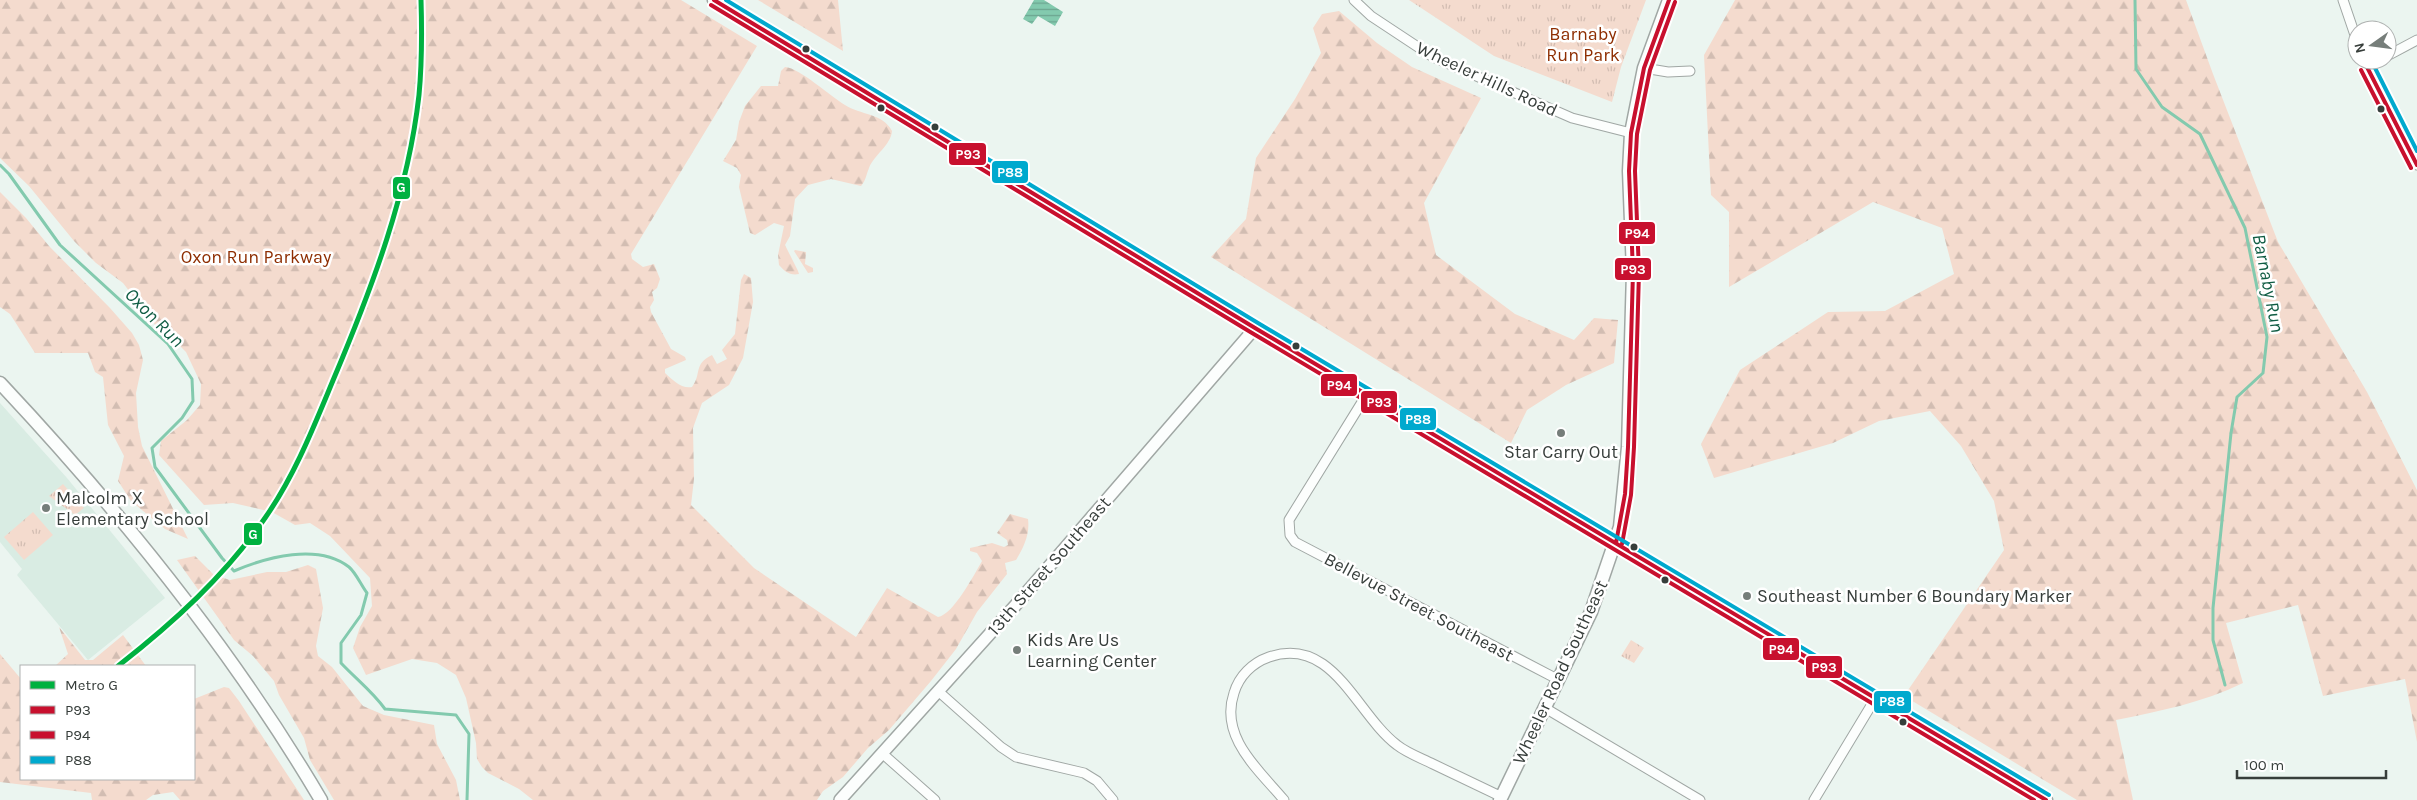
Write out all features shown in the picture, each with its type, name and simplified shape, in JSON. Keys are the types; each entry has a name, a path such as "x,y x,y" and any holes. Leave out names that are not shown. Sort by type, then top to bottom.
{"main road":[{"path":"714,0 1255,328 2046,800"},
{"name":"Wheeler Road Southeast","path":"1501,799 1592,612 1616,543 1625,494 1628,447 1633,272 1629,171 1631,133 1644,68 1669,0"},
{"path":"0,383 85,476 164,573 242,678 322,800"}],"street":[{"name":"Wheeler Hills Road","path":"1354,0 1371,16 1433,57 1572,118 1631,133"},
{"path":"2343,0 2350,20"},
{"path":"2397,51 2417,40"},
{"path":"1644,68 1668,72 1690,71"},
{"path":"2369,70 2417,165"},
{"name":"13th Street Southeast","path":"840,800 938,692 1255,328"},
{"name":"Bellevue Street Southeast","path":"1367,394 1291,516 1288,526 1290,535 1296,542 1559,680"},
{"path":"1284,800 1239,745 1232,726 1230,710 1236,688 1248,670 1264,659 1289,654 1304,655 1328,667 1398,746 1501,799"},
{"path":"938,692 1000,747 1016,757 1084,773 1096,782 1113,800"},
{"path":"1814,800 1875,699"},
{"path":"1545,708 1700,800"},
{"path":"883,754 935,800"}],"shaded area":[{"path":"1034,0 1044,0 1063,12 1055,26 1038,16 1032,24 1023,19"},
{"name":"Malcolm X Elementary School","path":"0,403 67,478 165,598 88,660 17,575 22,569 0,542"}],"green space":[{"name":"Oxon Run Parkway","path":"0,0 681,0 757,46 631,254 632,259 643,267 654,264 660,279 657,288 652,292 654,300 650,307 651,312 671,349 685,357 686,360 665,369 665,373 684,387 692,387 700,366 706,358 712,355 717,364 727,359 722,350 735,334 741,280 744,274 751,278 753,302 743,358 729,385 702,403 693,428 694,479 691,505 754,568 856,637 887,588 938,617 944,615 963,594 982,561 977,553 970,551 970,548 992,543 1004,547 1008,545 1007,540 997,533 1010,514 1028,519 1027,535 1019,555 1016,560 1005,563 1007,574 977,612 956,649 931,681 889,730 868,748 843,777 823,791 817,800 533,800 519,789 488,773 477,759 476,743 466,698 456,675 437,663 412,659 366,675 353,648 360,627 372,606 370,578 330,536 310,523 295,525 272,512 233,503 204,505 159,455 161,441 187,420 200,405 201,384 186,352 156,326 123,283 96,263 74,241 29,186 0,158"},
{"path":"758,0 838,0 843,51"},
{"name":"Barnaby Run Park","path":"1409,0 1646,0 1621,67 1612,102 1494,56"},
{"path":"1735,0 2186,0 2278,242 2367,392 2417,490 2417,742 2405,679 2323,696 2298,605 2226,623 2243,683 2196,701 2165,710 2116,720 2133,800 2077,800 1904,696 2004,550 1994,501 1961,446 1930,411 1879,421 1833,443 1714,478 1701,444 1740,370 1828,312 1885,311 1954,274 1942,228 1873,202 1729,287 1729,212 1711,195 1704,55"},
{"path":"1339,11 1377,43 1412,67 1481,98 1424,203 1436,255 1515,314 1574,340 1594,318 1618,320 1614,363 1566,385 1527,410 1511,443 1211,257 1246,219 1256,158 1295,99 1321,53 1313,28 1322,14"},
{"path":"785,67 807,77 845,105 883,121 892,131 889,141 871,163 861,186 831,179 808,185 795,199 790,236 785,245 799,274 788,273 779,265 778,255 784,226 774,223 755,235 750,233 739,187 741,175 737,168 723,161 736,140 739,122 745,106 761,86 778,86 781,71"},
{"path":"0,192 26,218 49,246 110,308 132,333 139,345 143,360 136,393 138,427 142,446 188,539 165,529 131,501 118,481 124,456 108,425 103,377 95,372 88,353 35,353 10,314 0,307"},
{"path":"795,250 806,252 805,264 813,268 813,272 808,273"},
{"path":"63,484 84,508 75,515 49,496"},
{"path":"33,512 53,535 24,560 4,537"},
{"path":"195,556 214,575 230,580 267,572 286,572 308,565 316,569 323,608 316,646 318,656 332,667 363,706 384,715 434,725 437,744 456,780 460,800 334,800 310,760 304,738 279,695 274,681 253,656 234,640 177,560"},
{"path":"59,627 85,660 93,660 123,635 145,665 56,665 68,654"},
{"path":"1631,640 1644,648 1634,663 1621,656"},
{"path":"0,654 20,678 20,780 195,780 195,699 224,687 229,688 239,701 304,800 180,800 173,792 153,795 146,800 92,800 91,793 0,782"}],"waterway":[{"name":"Barnaby Run","path":"2135,0 2136,69 2162,107 2200,134 2245,228 2267,337 2263,373 2237,397 2231,433 2213,608 2213,640 2225,685"},
{"name":"Oxon Run","path":"0,165 9,174 60,245 168,344 192,379 193,401 182,418 152,448 155,467 222,558 234,571 277,557 308,554 337,560 352,570 367,593 361,615 341,643 341,663 385,709 456,715 469,734 467,800"}],"metro line":[{"name":"G","path":"119,665 178,616 233,560 276,502 303,450 362,310 387,240 397,204 414,132 419,95 422,48 421,0"}],"transit line":[{"name":"P93","path":"714,0 1255,328 2046,800"},
{"name":"P88","path":"726,0 1258,323 2049,795"},
{"name":"P93","path":"1616,543 1625,494 1628,447 1633,272 1629,171 1631,133 1644,68 1669,0"},
{"name":"P94","path":"1622,544 1631,495 1634,447 1639,272 1635,171 1637,134 1650,70 1675,2"},
{"name":"P94","path":"711,5 1252,333 2034,800"},
{"name":"P94","path":"2361,70 2411,168"},
{"name":"P93","path":"2369,70 2417,165"},
{"name":"P88","path":"2376,70 2417,151"}],"place":[{"name":"Star Carry Out","path":"1561,433"},
{"name":"Malcolm X Elementary School","path":"46,508"},
{"name":"Southeast Number 6 Boundary Marker","path":"1747,596"},
{"name":"Kids Are Us Learning Center","path":"1017,650"}]}
